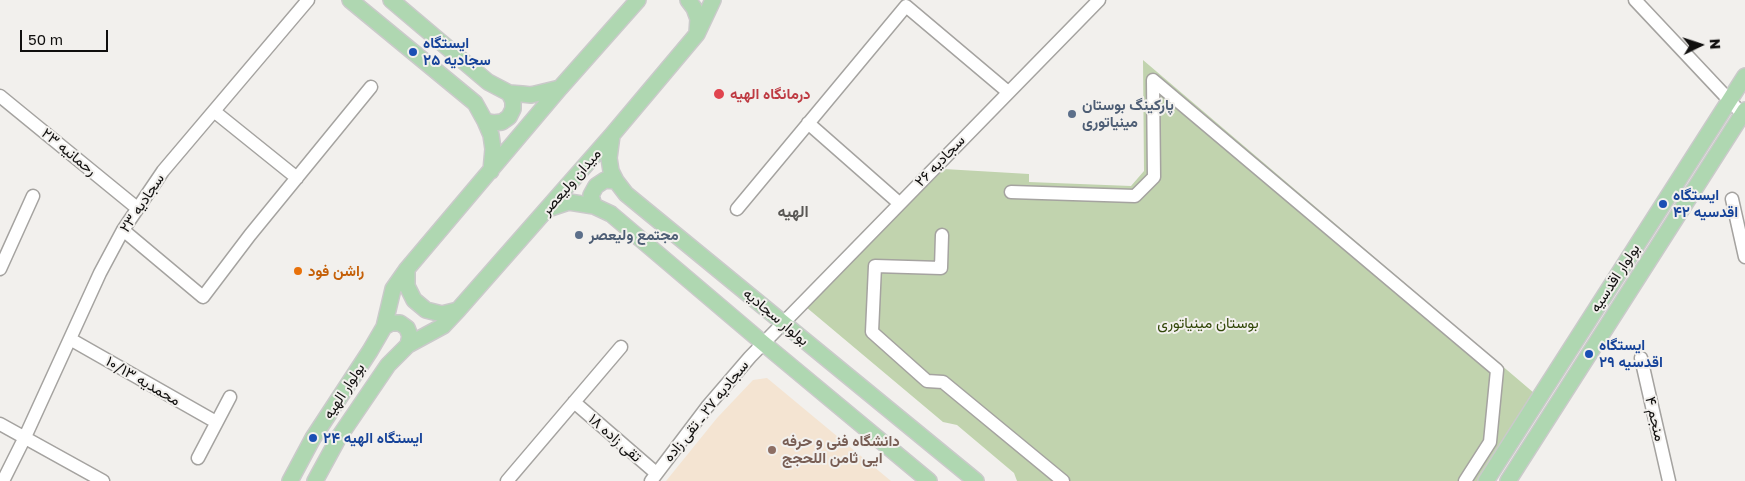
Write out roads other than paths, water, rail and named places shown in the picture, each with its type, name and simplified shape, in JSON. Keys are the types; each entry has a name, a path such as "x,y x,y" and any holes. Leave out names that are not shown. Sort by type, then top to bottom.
{"main road":[{"path":"350,0 475,103 486,120 491,135 493,149 491,171"},
{"path":"391,0 488,82 509,93 531,95 560,88"},
{"path":"384,327 393,289 407,269 560,88 638,0"},
{"path":"688,0 694,8 698,19 697,34"},
{"path":"697,34 714,0"},
{"name":"میدان ولیعصر","path":"408,345 443,326 458,310 697,34"},
{"name":"بولوار اقدسیه","path":"1486,481 1745,76"},
{"path":"486,120 494,123 502,122 509,116 513,109 513,101 509,93"},
{"name":"بولوار اقدسیه","path":"1508,481 1744,114"},
{"name":"بولوار سجادیه","path":"612,134 609,158 611,171 626,194 976,481"},
{"path":"594,206 591,196 596,186 605,180 616,181"},
{"name":"بولوار سجادیه","path":"547,209 569,202 594,206 611,214 929,481"},
{"path":"407,269 407,286 414,300 426,310 442,314 458,310"},
{"path":"384,327 391,323 400,323 407,328 410,336 408,345"},
{"name":"بولوار الهیه","path":"290,481 313,438 384,327"},
{"name":"بولوار الهیه","path":"315,481 340,437 388,365 408,345"}],"street":[{"name":"سجادیه ۲۳","path":"3,481 25,438 100,273 123,230 163,171 215,112 308,0"},
{"name":"سجادیه ۲۶","path":"782,323 1099,0"},
{"path":"1636,0 1744,114"},
{"path":"737,209 906,6 1008,92"},
{"path":"1011,192 1135,196 1154,177 1153,80 1497,370 1490,442 1465,481"},
{"path":"123,230 203,297 250,235 371,86"},
{"name":"رحمانیه ۲۳","path":"0,96 137,208"},
{"path":"215,112 297,178"},
{"path":"808,123 899,203"},
{"path":"0,269 34,196"},
{"path":"1732,199 1745,256"},
{"path":"942,234 941,268 874,266 872,332 927,381 943,382 1063,481"},
{"name":"سجادیه ۲۷ ـ تقی زاده","path":"654,477 707,407 782,323"},
{"name":"محمدیه ۱۰/۱۳","path":"70,339 216,422"},
{"path":"507,481 621,347"},
{"name":"منجم ۴","path":"1641,358 1669,481"},
{"path":"198,458 230,398"},
{"name":"تقی زاده ۱۸","path":"574,402 654,477"},
{"path":"0,424 103,481"}],"place":[{"name":"ایستگاه سجادیه ۲۵","path":"413,52"},
{"name":"درمانگاه الهیه","path":"719,94"},
{"name":"پارکینگ بوستان مینیاتوری","path":"1072,114"},
{"name":"ایستگاه اقدسیه ۴۲","path":"1663,204"},
{"name":"مجتمع ولیعصر","path":"579,235"},
{"name":"راشن فود","path":"298,271"},
{"name":"ایستگاه اقدسیه ۲۹","path":"1589,354"},
{"name":"ایستگاه الهیه ۲۴","path":"313,438"},
{"name":"دانشگاه فنی و حرفه ایی ثامن اللحجج","path":"772,450"}],"district":[{"name":"الهیه","path":"793,212"}],"park label":[{"name":"بوستان مینیاتوری","path":"1208,323"}]}
